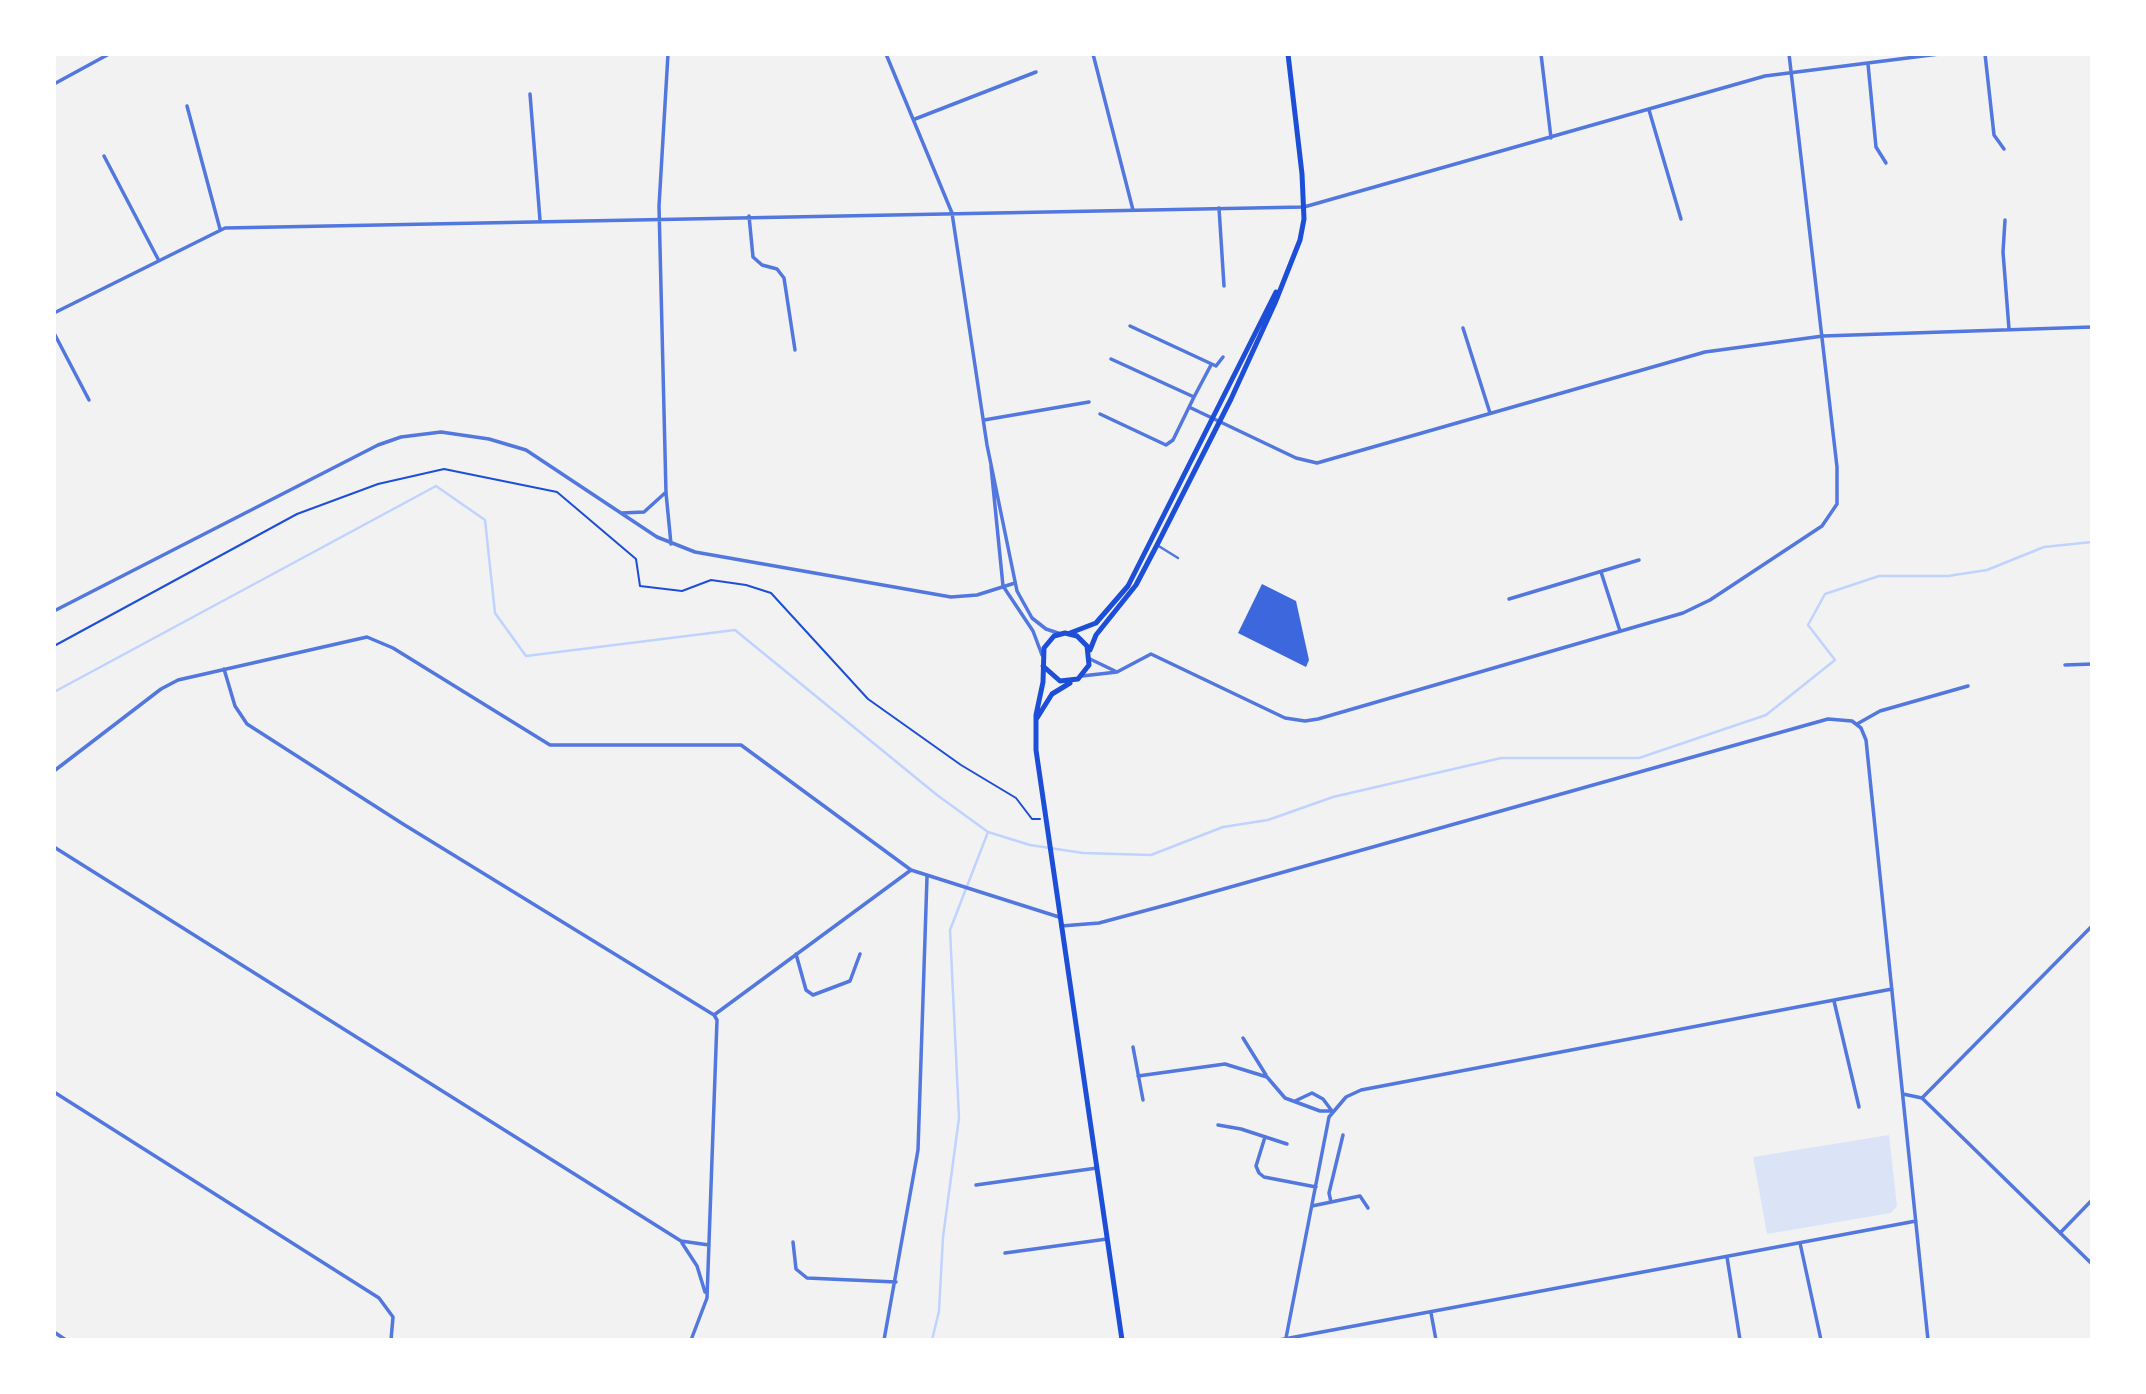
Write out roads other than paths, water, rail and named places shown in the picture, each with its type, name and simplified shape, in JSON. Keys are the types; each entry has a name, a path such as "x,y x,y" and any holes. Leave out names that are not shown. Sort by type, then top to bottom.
{"main road":[{"path":"1036,721 1052,694 1082,676 1096,635 1130,594 1157,545 1220,422 1275,303 1278,289 1300,240 1304,206 1288,54"},
{"path":"1122,1340 1043,811 1036,721 1042,655 1048,641 1096,623 1128,586 1270,299 1278,289"},
{"path":"1070,634 1083,640 1090,656"},
{"path":"1043,666 1053,678 1074,680"}],"street":[{"path":"54,84 109,54"},
{"path":"668,54 659,218 666,493 671,544"},
{"path":"886,54 952,213 984,420 1015,583 1032,618 1046,629 1061,634"},
{"path":"1093,54 1133,209"},
{"path":"1541,54 1551,138"},
{"path":"1082,676 1117,672 1151,654 1285,718 1305,721 1683,613 1710,600 1813,534 1829,520 1837,504 1837,467 1789,54"},
{"path":"54,313 220,229 540,220 1304,206 1792,71 1939,54"},
{"path":"1985,54 1994,135 2004,149"},
{"path":"1868,64 1876,147 1886,163"},
{"path":"915,120 1036,72"},
{"path":"530,94 540,220"},
{"path":"187,106 220,229"},
{"path":"1648,109 1681,219"},
{"path":"104,156 158,259"},
{"path":"1219,208 1224,286"},
{"path":"749,216 753,257 758,263 777,269 783,278 795,350"},
{"path":"2005,220 2004,263 2009,329"},
{"path":"1130,326 1212,365 1217,366 1223,357"},
{"path":"1189,407 1296,458 1317,463 1705,352 1823,336 2092,327"},
{"path":"1462,328 1490,413"},
{"path":"54,334 89,400"},
{"path":"1111,359 1194,397"},
{"path":"1100,414 1166,445 1173,440 1212,365"},
{"path":"984,420 1088,402"},
{"path":"54,611 379,445 410,435 454,433 519,448 671,544 722,558 943,596 967,596 1015,583"},
{"path":"991,460 1003,586 1034,631 1042,655"},
{"path":"617,512 631,515 644,512 666,493"},
{"path":"1157,545 1178,558"},
{"path":"1508,599 1639,560"},
{"path":"1601,572 1620,631"},
{"path":"54,771 161,689 186,677 367,637 393,648 550,745 737,743 753,752 911,870 1059,917"},
{"path":"1090,656 1117,672"},
{"path":"2065,665 2092,664"},
{"path":"224,669 235,706 247,724 403,824 714,1015 717,1020 707,1298 691,1340"},
{"path":"1857,724 1880,711 1968,686"},
{"path":"1061,926 1099,923 1170,904 1828,719 1845,719 1857,724 1866,740 1928,1340"},
{"path":"54,847 681,1241 696,1263 707,1298"},
{"path":"714,1015 911,870"},
{"path":"884,1340 918,1150 927,877"},
{"path":"1922,1098 2092,926"},
{"path":"796,954 806,990 813,995 850,981 860,954"},
{"path":"1286,1338 1332,1111 1339,1102 1361,1090 1834,1002 1893,988"},
{"path":"1834,1002 1859,1107"},
{"path":"1243,1038 1267,1077 1285,1098 1320,1111 1332,1111"},
{"path":"1133,1047 1143,1100"},
{"path":"1138,1076 1221,1064 1267,1077"},
{"path":"54,1092 379,1298 393,1318 391,1340"},
{"path":"1295,1101 1312,1093 1323,1099 1332,1111"},
{"path":"1903,1094 1922,1098 2092,1264"},
{"path":"1218,1125 1287,1144"},
{"path":"1331,1202 1329,1193 1343,1135"},
{"path":"1265,1137 1256,1166 1259,1173 1264,1177 1315,1187"},
{"path":"976,1185 1097,1168"},
{"path":"1312,1206 1360,1196 1368,1208"},
{"path":"2060,1233 2092,1200"},
{"path":"1279,1340 1916,1221"},
{"path":"1005,1253 1107,1239"},
{"path":"681,1241 709,1245"},
{"path":"793,1242 796,1269 807,1278 895,1282"},
{"path":"1800,1243 1821,1340"},
{"path":"1727,1257 1740,1340"},
{"path":"1430,1313 1436,1340"},
{"path":"54,1332 66,1340"}],"waterway":[{"path":"54,692 436,486 485,520 495,613 526,656 735,630 937,795 988,832 1030,845 1083,853 1151,855 1223,827 1268,820 1333,797 1501,758 1639,758 1766,715 1835,660 1808,625 1825,594 1879,576 1948,576 1987,570 2044,547 2092,542"},
{"path":"932,1340 939,1311 943,1237 959,1118 950,930 988,832"}]}
